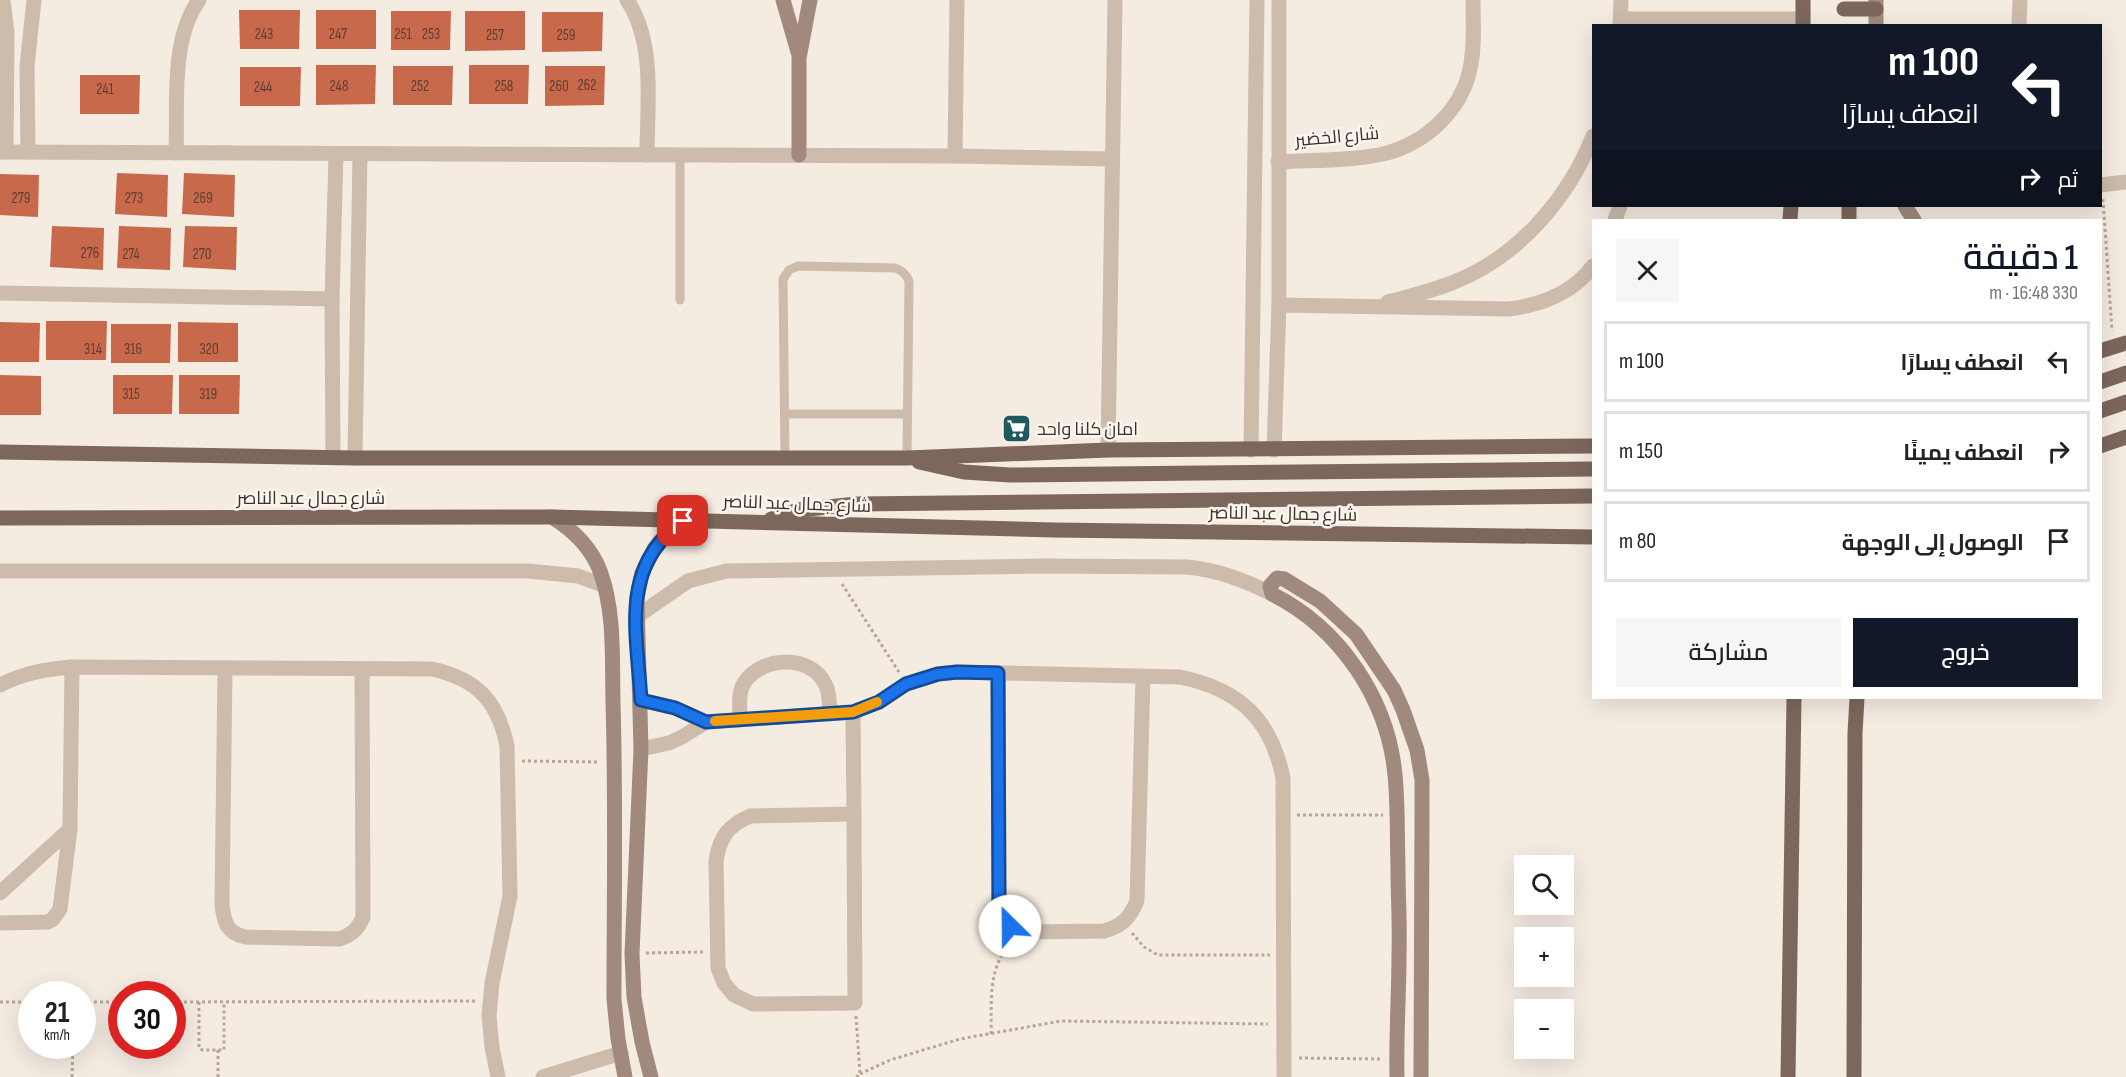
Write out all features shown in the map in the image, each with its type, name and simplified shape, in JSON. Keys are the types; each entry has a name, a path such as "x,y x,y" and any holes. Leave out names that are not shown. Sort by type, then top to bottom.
{"main road":[{"path":"1803,0 1803,22"},
{"path":"1844,24 1844,4 1876,4"},
{"path":"2102,381 2126,373"},
{"path":"2102,410 2126,402"},
{"path":"2102,445 2126,437"},
{"path":"0,452 333,458 907,458 1108,450 1592,446"},
{"path":"0,460 27,452"},
{"path":"907,458 964,472 1010,475 1592,469"},
{"path":"760,523 798,510 857,504 1592,496"},
{"path":"0,508 28,518"},
{"name":"شارع جمال عبد الناصر","path":"0,518 552,517 1054,530 1592,537"},
{"path":"1788,1077 1794,699"},
{"path":"1854,1077 1857,699"}],"street":[{"path":"3,0 7,33 3,152 799,155 1111,159"},
{"path":"28,152 27,66 34,0"},
{"path":"176,153 179,49 187,20 199,0"},
{"path":"627,0 638,19 646,47 647,155"},
{"path":"783,0 799,58"},
{"path":"799,155 799,58 810,0"},
{"path":"955,156 957,0"},
{"path":"1108,450 1115,0"},
{"path":"1251,450 1257,0"},
{"path":"1274,450 1280,305 1279,0"},
{"name":"شارع الخضير","path":"1278,162 1381,154 1399,149 1431,131 1455,104 1469,71 1473,53 1473,0"},
{"path":"1621,0 1621,23 1803,22"},
{"path":"2019,24 2020,0"},
{"path":"1876,4 1876,24"},
{"path":"1360,307 1401,298 1454,282 1496,260 1527,234 1550,210 1578,170 1592,138"},
{"path":"333,458 332,299 336,154"},
{"path":"355,458 360,154"},
{"path":"2102,186 2126,182"},
{"path":"1280,305 1509,309 1527,307 1560,295 1576,284 1592,267"},
{"path":"0,293 332,299"},
{"path":"552,517 567,526 586,546 599,569 605,586 610,619 614,755 614,999 625,1077"},
{"path":"651,1077 634,996 632,954 641,749 641,700 636,617 638,586 647,560 662,538 683,521"},
{"path":"636,617 688,581 726,570 832,567 1187,567 1209,569 1247,581 1300,609 1329,636 1364,678 1389,740 1395,774 1397,815 1399,953 1397,1077"},
{"path":"0,571 528,571 578,576 605,586"},
{"path":"1272,594 1271,583 1277,578 1284,579 1320,600 1338,615 1372,654 1394,690 1412,735 1422,780 1421,1077"},
{"path":"610,619 617,611 622,610 636,617"},
{"path":"740,720 740,689 748,677 760,668 775,662 790,662 805,666 817,674 827,686 830,714"},
{"path":"0,923 42,923 53,919 60,909 70,829 72,667"},
{"path":"0,685 21,675 46,669 72,667 432,669 451,673 468,682 483,694 495,709 503,726 508,760 510,896 489,1001 492,1047 498,1077"},
{"path":"225,668 222,905 226,926 237,935 245,936 339,939 350,935 359,926 363,917 362,669"},
{"path":"614,755 675,740 706,722 853,712 879,702 906,684 938,674 957,672 1180,677 1223,690 1242,702 1258,717 1279,756 1283,778 1284,1077"},
{"path":"998,673 999,906 1005,921 1017,930 1025,932 1104,932 1125,921 1132,912 1137,901 1143,677"},
{"path":"641,700 675,708 706,722"},
{"path":"853,712 854,814 855,1003 753,1004 734,995 724,983 718,968 716,951 716,861 718,846 726,833 736,822 750,816 854,814"},
{"path":"0,893 70,829"},
{"path":"614,999 634,996"},
{"path":"543,1077 621,1053"}],"lane":[{"path":"680,155 680,300"},
{"path":"785,457 783,279 789,270 798,266 896,268 907,276 909,280 907,458"},
{"path":"785,414 908,414"}],"path":[{"path":"2102,207 2108,349"},
{"path":"832,567 906,684"},
{"path":"508,760 614,755"},
{"path":"1284,814 1397,815"},
{"path":"1125,921 1133,935 1144,947 1158,955 1284,955"},
{"path":"991,1034 993,975 999,958 1010,943 1025,932"},
{"path":"632,954 716,951"},
{"path":"186,1002 489,1001"},
{"path":"0,1002 18,1002"},
{"path":"199,1002 199,1048 224,1050 224,1002"},
{"path":"855,1003 858,1076 890,1060 960,1040 1061,1021 1285,1024"},
{"path":"218,1050 218,1077"},
{"path":"1285,1058 1396,1059"},
{"path":"72,1077 73,1059"}],"building":[{"path":"239,10 300,10 299,49 240,49"},
{"path":"316,10 376,10 376,49 316,49"},
{"path":"391,11 451,11 450,50 391,50"},
{"path":"465,11 525,11 525,50 465,51"},
{"path":"542,12 603,12 602,51 542,52"},
{"path":"316,65 376,65 375,104 316,105"},
{"path":"469,65 529,65 528,104 469,104"},
{"path":"393,66 453,66 452,105 393,105"},
{"path":"545,66 605,66 604,105 545,106"},
{"path":"240,67 301,67 300,106 240,106"},
{"path":"80,75 140,75 139,114 80,114"},
{"path":"117,173 168,175 167,217 115,214"},
{"path":"184,173 235,175 234,217 182,214"},
{"path":"0,174 39,175 38,217 0,215"},
{"path":"52,226 104,228 103,270 50,267"},
{"path":"119,226 171,228 170,270 117,268"},
{"path":"185,226 237,227 236,270 183,267"},
{"path":"46,321 107,321 106,360 46,360"},
{"path":"0,322 40,323 39,362 0,362"},
{"path":"178,322 238,323 238,362 178,362"},
{"path":"111,324 171,324 170,363 111,363"},
{"path":"0,375 41,376 41,415 0,415"},
{"path":"113,375 173,375 172,414 113,414"},
{"path":"179,375 240,375 239,414 179,414"}],"slow traffic":[{"path":"715,721 853,712 877,702"}],"place":[{"name":"امان كلنا واحد","path":"1016,429"}],"route":[{"path":"683,521 672,528 654,549 647,560 638,586 636,617 641,700 675,708 706,722 853,712 879,702 897,688 938,674 998,673 999,906 1001,914 1010,926"}]}
